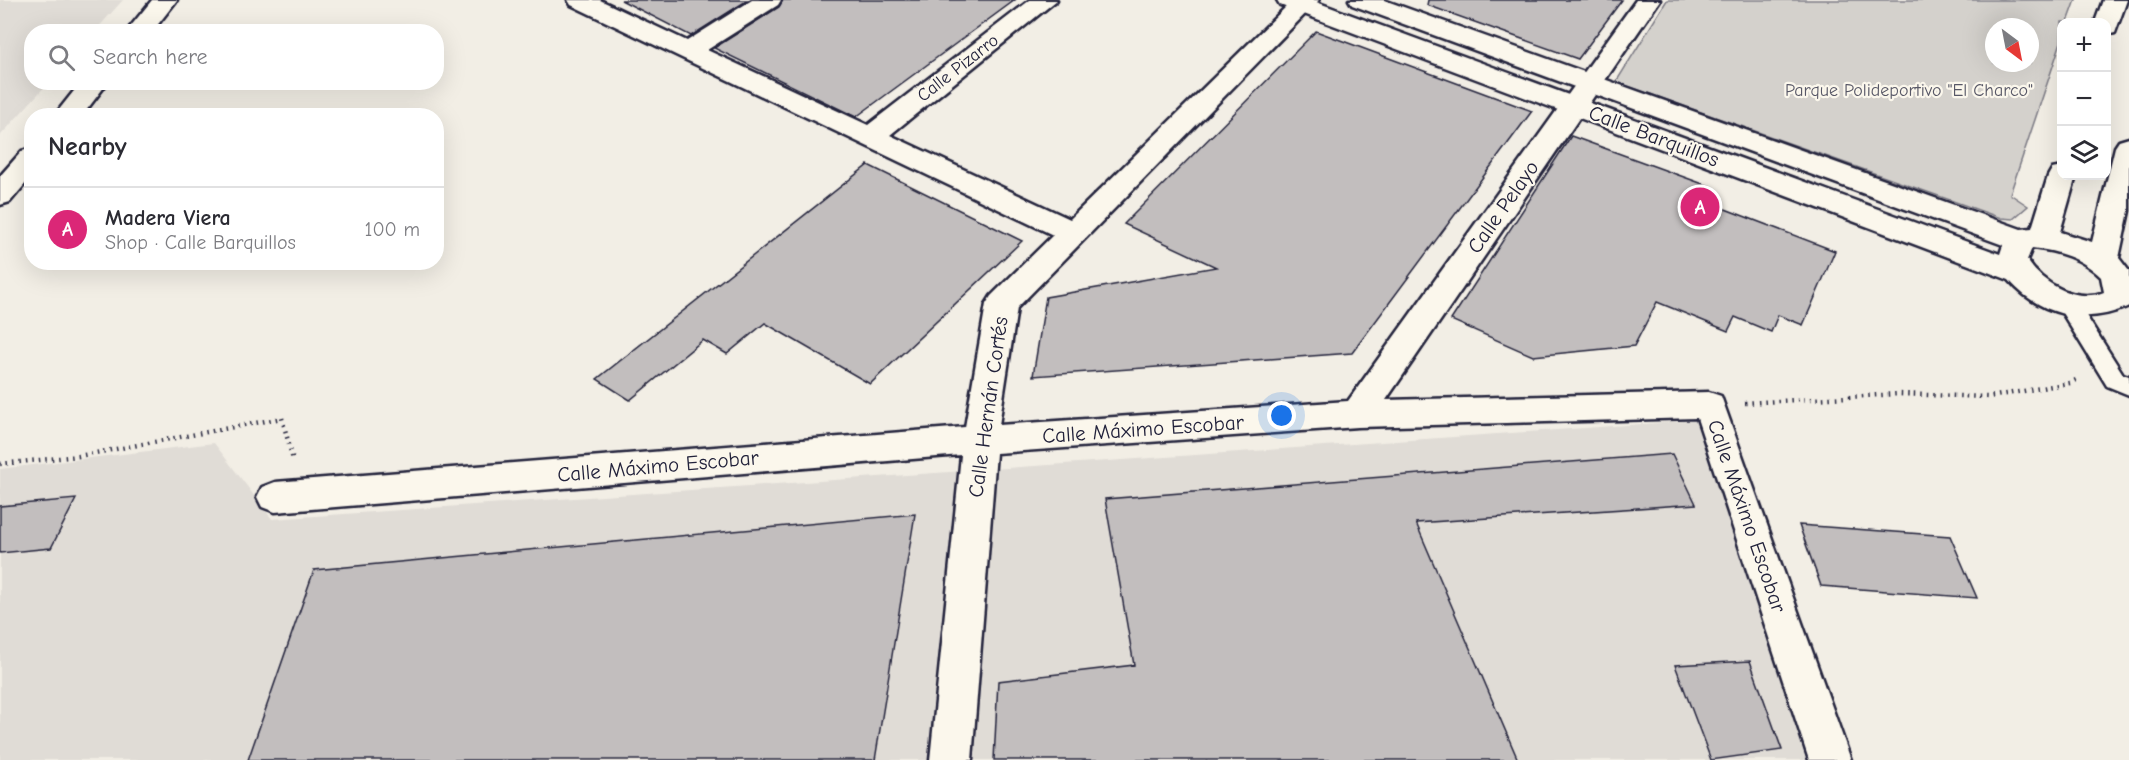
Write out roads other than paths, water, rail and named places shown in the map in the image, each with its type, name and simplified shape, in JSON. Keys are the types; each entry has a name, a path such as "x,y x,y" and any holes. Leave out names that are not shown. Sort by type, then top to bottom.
{"street":[{"path":"145,24 165,0"},
{"path":"580,0 1074,233"},
{"path":"688,51 769,0"},
{"name":"Calle Pizarro","path":"870,137 1045,0"},
{"name":"Calle Barquillos","path":"1361,0 1581,95 2018,272 2047,295 2067,303 2118,310"},
{"name":"Calle Pelayo","path":"1358,414 1648,0"},
{"path":"2109,18 2114,0"},
{"name":"Calle Barquillos","path":"1300,2 2032,240 2084,249 2116,271"},
{"name":"Calle Hernán Cortés","path":"951,760 980,440 1002,304 1300,2"},
{"path":"74,108 88,90"},
{"path":"2118,310 2121,287 2116,271 2129,147"},
{"path":"0,195 24,166"},
{"path":"2018,272 2012,260 2032,240 2060,180"},
{"name":"Calle Máximo Escobar","path":"289,496 980,440 1358,414 1708,405 1830,760"}],"lane":[{"path":"2067,303 2115,380 2129,386"}],"place":[{"name":"Madera Viera","path":"1700,207"}],"park label":[{"name":"Parque Polideportivo \"El Charco\"","path":"1909,90"}]}
